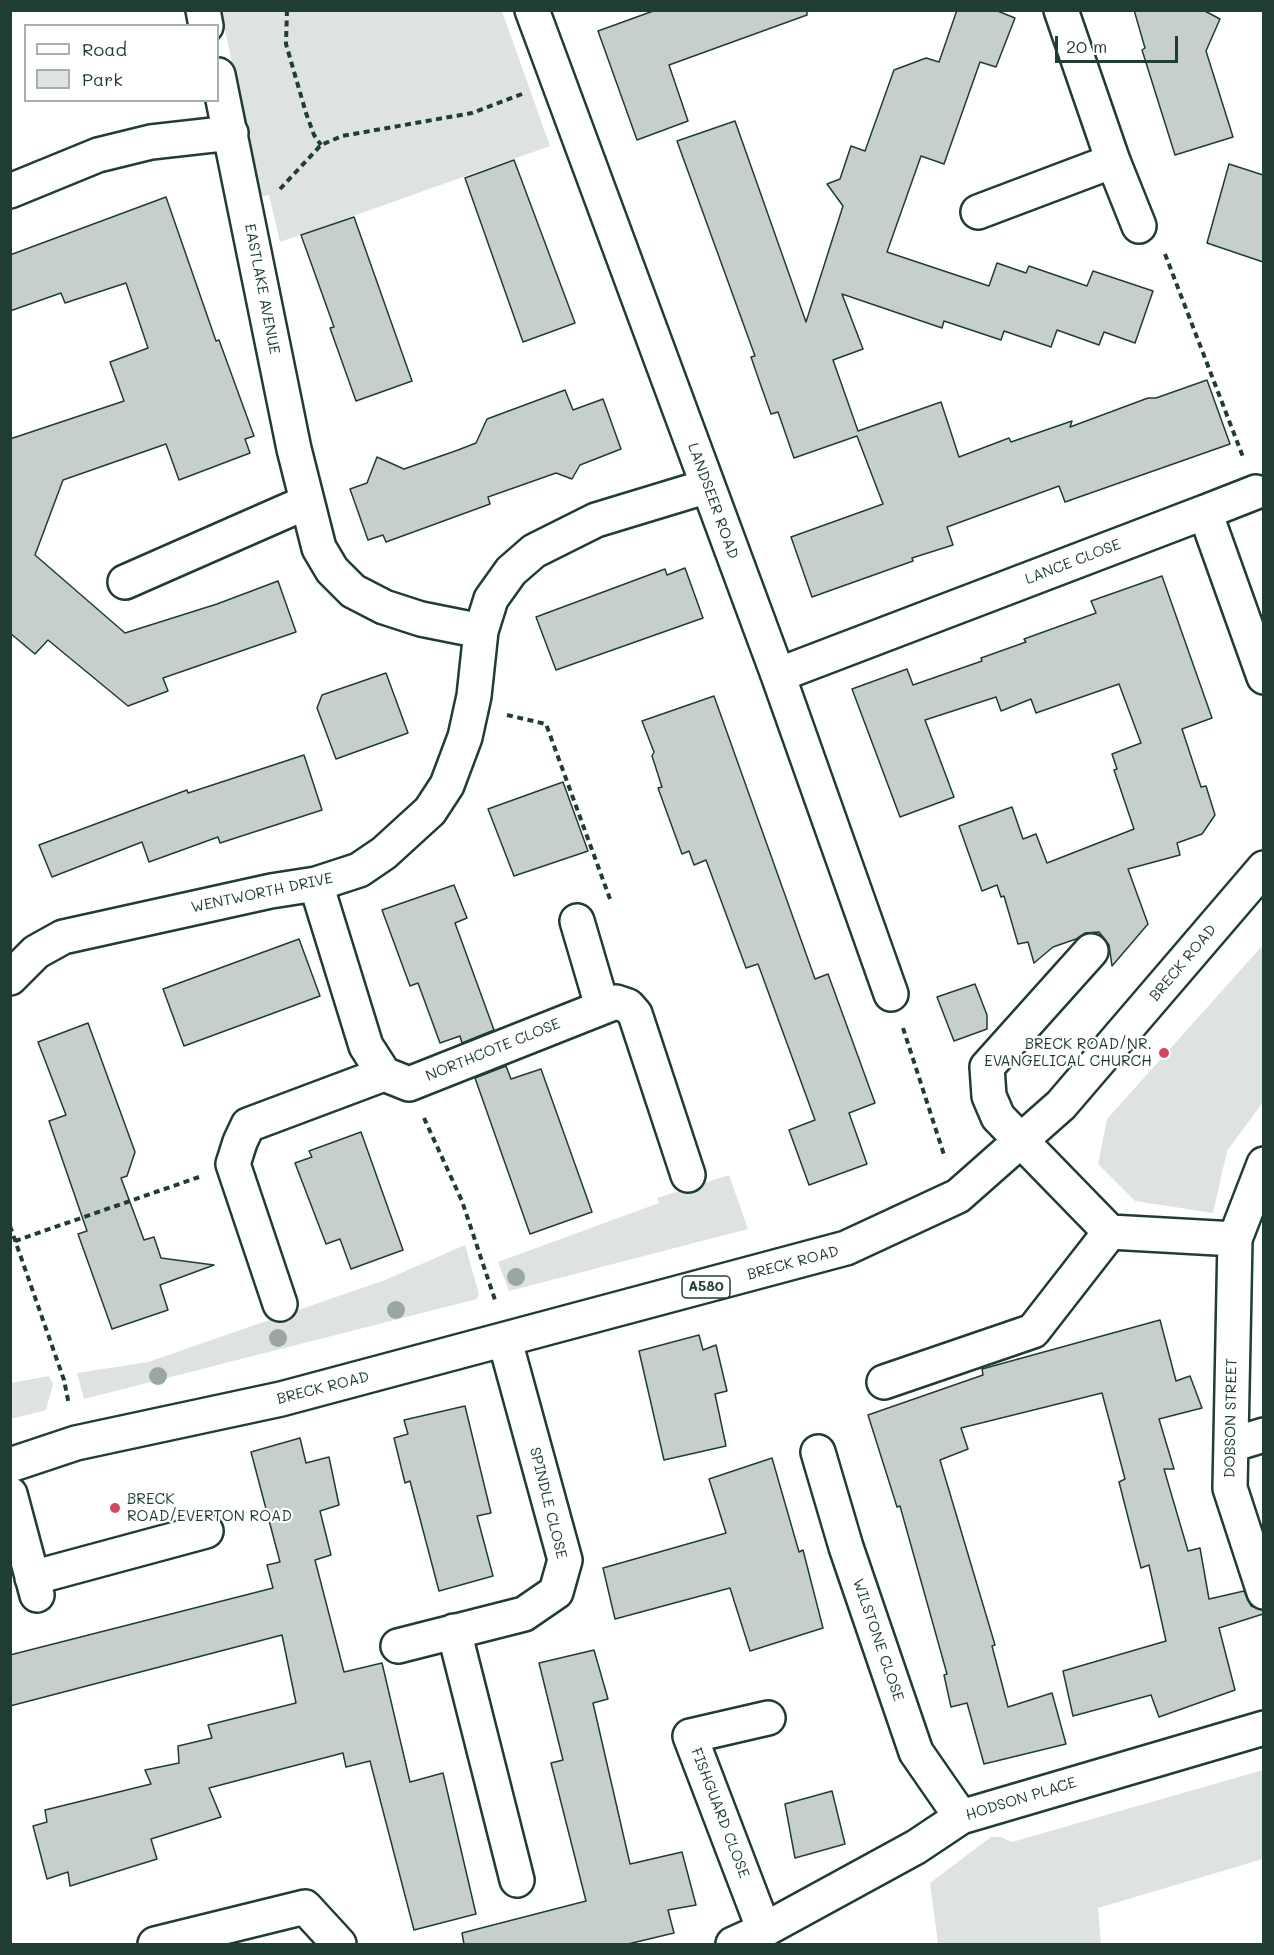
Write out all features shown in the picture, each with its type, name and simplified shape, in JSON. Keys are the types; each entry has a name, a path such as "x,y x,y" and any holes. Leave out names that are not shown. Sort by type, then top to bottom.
{"street":[{"name":"LANDSEER ROAD","path":"532,10 778,675 891,994"},
{"path":"1061,10 1113,160 1139,226"},
{"name":"EASTLAKE AVENUE","path":"219,79 307,502 319,548 332,570 353,591 384,607 421,619 481,631"},
{"path":"10,191 98,155 151,142 231,133"},
{"path":"978,212 1113,160"},
{"name":"WENTWORTH DRIVE","path":"10,978 36,952 63,937 271,891 316,884 358,870 408,834 430,811 447,785 458,758 472,706 481,631 491,599 511,571 534,551 596,520 708,486"},
{"name":"LANCE CLOSE","path":"778,675 1256,492"},
{"path":"126,582 307,502"},
{"path":"1205,512 1263,672"},
{"name":"BRECK ROAD","path":"10,1465 76,1443 281,1399 505,1341 846,1248 958,1196 1061,1105 1263,868"},
{"path":"316,884 366,1046 397,1079"},
{"path":"577,921 602,1005 616,1002 627,1006 635,1014 688,1175"},
{"path":"1091,951 987,1067 989,1096 998,1117 1110,1232 1235,1239"},
{"name":"NORTHCOTE CLOSE","path":"234,1164 248,1125 397,1079 602,1005"},
{"path":"234,1164 280,1304"},
{"name":"DOBSON STREET","path":"1263,1164 1235,1239 1230,1488 1263,1592"},
{"path":"884,1382 1033,1331 1110,1232"},
{"name":"SPINDLE CLOSE","path":"398,1646 524,1614 556,1592 565,1560 505,1341"},
{"path":"1231,1445 1263,1435"},
{"name":"WILSTONE CLOSE","path":"818,1452 846,1547 916,1752 961,1817"},
{"path":"10,1494 34,1587 206,1531"},
{"path":"454,1631 517,1880"},
{"name":"FISHGUARD CLOSE","path":"764,1930 690,1736 768,1718"},
{"name":"HODSON PLACE","path":"733,1944 764,1930 916,1847 961,1817 1263,1728"},
{"path":"155,1944 305,1907 339,1944"}],"path":[{"path":"287,10 286,44 314,135 321,145"},
{"path":"246,208 269,202 321,145 342,136 472,112 556,80"},
{"path":"1139,226 1159,241 1256,492"},
{"path":"472,706 546,724 613,908 577,921"},
{"path":"891,994 958,1196"},
{"path":"397,1079 462,1201 491,1287 505,1341"},
{"path":"15,1241 234,1164"},
{"path":"10,1226 64,1380 76,1443"}],"green space":[{"path":"221,11 502,11 550,146 280,242 269,195 260,197"},
{"path":"1263,945 1263,1102 1227,1151 1213,1213 1135,1201 1098,1164 1107,1119"},
{"path":"729,1175 748,1229 509,1291 498,1262 659,1203 657,1198"},
{"path":"465,1245 479,1294 477,1299 84,1399 77,1373 148,1362 385,1280"},
{"path":"49,1376 53,1384 46,1410 11,1419 11,1383"},
{"path":"1263,1770 1263,1859 1098,1908 1101,1944 938,1944 930,1883 991,1837 1001,1837 1012,1842"}],"building":[{"path":"656,10 807,10 807,15 669,65 688,121 637,140 598,31"},
{"path":"957,10 995,10 1015,18 996,67 980,62 944,164 921,156 887,252 989,286 997,263 1026,273 1029,266 1087,286 1093,271 1153,291 1135,343 1104,332 1099,345 1057,330 1051,347 1004,331 1001,340 944,321 942,328 842,294 863,349 833,360 858,431 941,402 959,457 1009,438 1011,442 1072,421 1070,427 1148,398 1156,398 1207,380 1230,444 1065,502 1059,486 947,527 953,545 912,558 913,561 812,597 791,537 883,504 857,436 794,458 778,412 771,414 751,357 755,356 677,141 735,121 806,322 843,206 827,184 840,179 851,146 865,151 894,70 926,58 939,62"},
{"path":"1134,10 1203,10 1220,19 1206,51 1233,137 1175,155 1142,50 1145,48"},
{"path":"514,160 575,323 523,342 465,178"},
{"path":"1229,164 1263,175 1263,262 1207,243"},
{"path":"166,197 216,341 219,340 254,436 245,439 250,453 179,480 166,444 63,480 35,555 125,633 217,604 278,581 296,632 163,678 168,691 128,706 48,640 35,654 10,633 10,439 124,401 110,362 148,348 126,283 65,303 61,293 10,311 10,255"},
{"path":"354,217 412,381 356,401 330,328 334,327 301,235"},
{"path":"565,390 573,410 603,399 621,449 580,465 572,479 556,473 488,497 490,504 386,542 383,535 368,540 350,489 367,483 377,457 404,469 458,450 476,443 487,419"},
{"path":"685,568 703,618 556,670 536,617 665,569 667,575"},
{"path":"1162,576 1212,718 1182,729 1201,787 1206,786 1215,815 1202,834 1177,843 1180,855 1128,869 1148,924 1112,966 1109,945 1099,932 1085,933 1076,939 1053,947 1034,963 1028,942 1018,944 1004,896 1001,897 997,885 982,891 959,826 1012,807 1023,839 1036,834 1047,863 1134,829 1114,770 1117,769 1112,754 1141,743 1119,684 1036,713 1031,699 1001,711 996,697 925,720 954,797 900,817 852,689 907,669 913,685 982,661 981,658 1026,642 1024,639 1096,613 1091,601"},
{"path":"386,673 408,733 336,759 317,708 322,695"},
{"path":"714,696 815,979 828,974 875,1103 849,1113 867,1164 809,1185 789,1130 815,1120 758,964 746,968 706,860 694,865 689,851 682,854 658,788 662,787 652,756 654,752 642,721"},
{"path":"304,755 322,810 220,843 218,837 149,862 142,842 52,877 39,845 187,790 188,793"},
{"path":"563,782 588,851 514,876 488,809"},
{"path":"454,885 467,918 455,923 494,1030 462,1043 460,1036 440,1043 418,983 410,986 382,910"},
{"path":"299,939 320,996 184,1046 163,989"},
{"path":"975,984 987,1015 987,1029 954,1041 937,997"},
{"path":"88,1023 135,1152 127,1176 121,1178 144,1240 154,1237 161,1258 214,1265 160,1285 168,1310 112,1329 78,1234 87,1231 49,1121 66,1115 38,1042"},
{"path":"506,1066 511,1079 541,1069 592,1212 530,1234 475,1078"},
{"path":"361,1132 403,1250 351,1269 340,1239 326,1244 295,1163 312,1157 309,1151"},
{"path":"1160,1320 1176,1381 1190,1376 1202,1408 1159,1419 1174,1469 1164,1469 1188,1551 1200,1548 1209,1599 1244,1591 1251,1606 1263,1610 1263,1614 1219,1628 1235,1690 1159,1717 1151,1695 1073,1716 1063,1671 1166,1641 1149,1565 1141,1568 1119,1482 1125,1479 1102,1393 961,1428 968,1449 940,1460 995,1645 992,1646 1008,1707 1052,1693 1066,1744 984,1764 967,1703 951,1707 944,1675 947,1674 900,1506 897,1507 868,1415 983,1375 982,1369"},
{"path":"699,1335 703,1350 716,1345 727,1391 715,1394 726,1446 664,1460 639,1351"},
{"path":"465,1406 491,1513 477,1516 493,1576 439,1591 410,1481 405,1483 394,1438 408,1434 404,1420"},
{"path":"300,1438 306,1463 329,1457 339,1505 320,1511 331,1555 315,1560 344,1672 382,1663 410,1782 443,1773 476,1914 414,1930 370,1761 346,1767 343,1753 209,1788 221,1817 151,1839 157,1859 70,1886 68,1872 47,1879 33,1826 47,1822 45,1810 151,1784 145,1770 179,1763 178,1746 212,1738 208,1725 296,1703 282,1635 10,1706 10,1655 273,1588 267,1565 280,1562 251,1452"},
{"path":"772,1458 799,1552 803,1550 823,1628 750,1651 730,1588 615,1619 603,1568 726,1533 709,1479"},
{"path":"594,1650 608,1699 593,1703 630,1864 682,1852 696,1905 668,1910 674,1933 628,1944 464,1944 462,1933 586,1901 551,1763 563,1760 539,1663"},
{"path":"832,1791 845,1844 795,1858 785,1804"}],"place":[{"name":"BRECK ROAD/NR. EVANGELICAL CHURCH","path":"1164,1053"},
{"name":"BRECK ROAD/EVERTON ROAD","path":"115,1508"}]}
